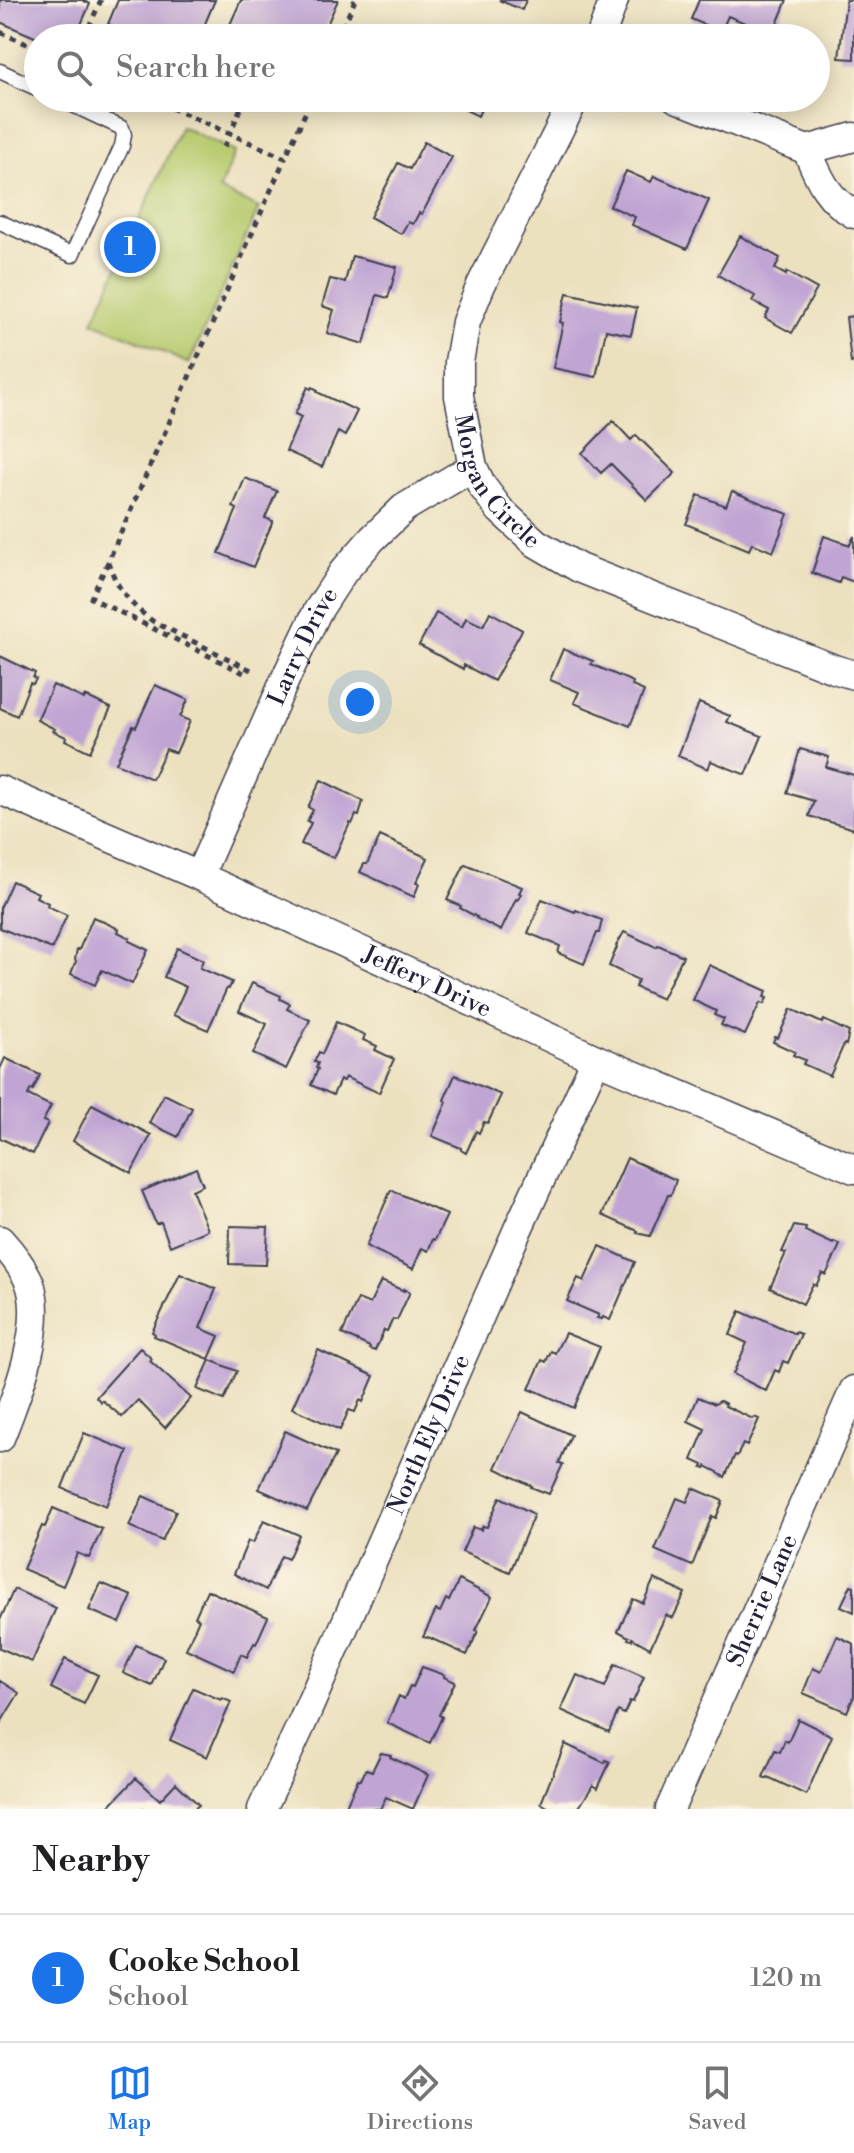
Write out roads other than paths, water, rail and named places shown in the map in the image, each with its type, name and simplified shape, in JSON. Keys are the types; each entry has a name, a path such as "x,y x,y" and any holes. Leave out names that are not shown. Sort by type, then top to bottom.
{"street":[{"path":"605,24 614,0"},
{"name":"Morgan Circle","path":"568,112 481,285 466,322 459,362 459,396 473,467 482,486 500,510 536,543 579,568 854,675"},
{"path":"711,112 807,150 854,137"},
{"path":"807,150 834,201 854,214"},
{"name":"Larry Drive","path":"199,876 288,673 317,612 343,572 404,508 473,467"},
{"name":"Jeffery Drive","path":"0,790 199,876 596,1059 854,1169"},
{"name":"North Ely Drive","path":"262,1809 596,1059"},
{"path":"0,1240 11,1251 29,1283 33,1308 31,1348 0,1438"},
{"name":"Sherrie Lane","path":"670,1809 854,1390"}],"lane":[{"path":"0,71 24,82"},
{"path":"0,222 72,255 122,146 124,135 122,128 88,112"}],"place":[{"name":"Cooke School","path":"130,247"}]}
